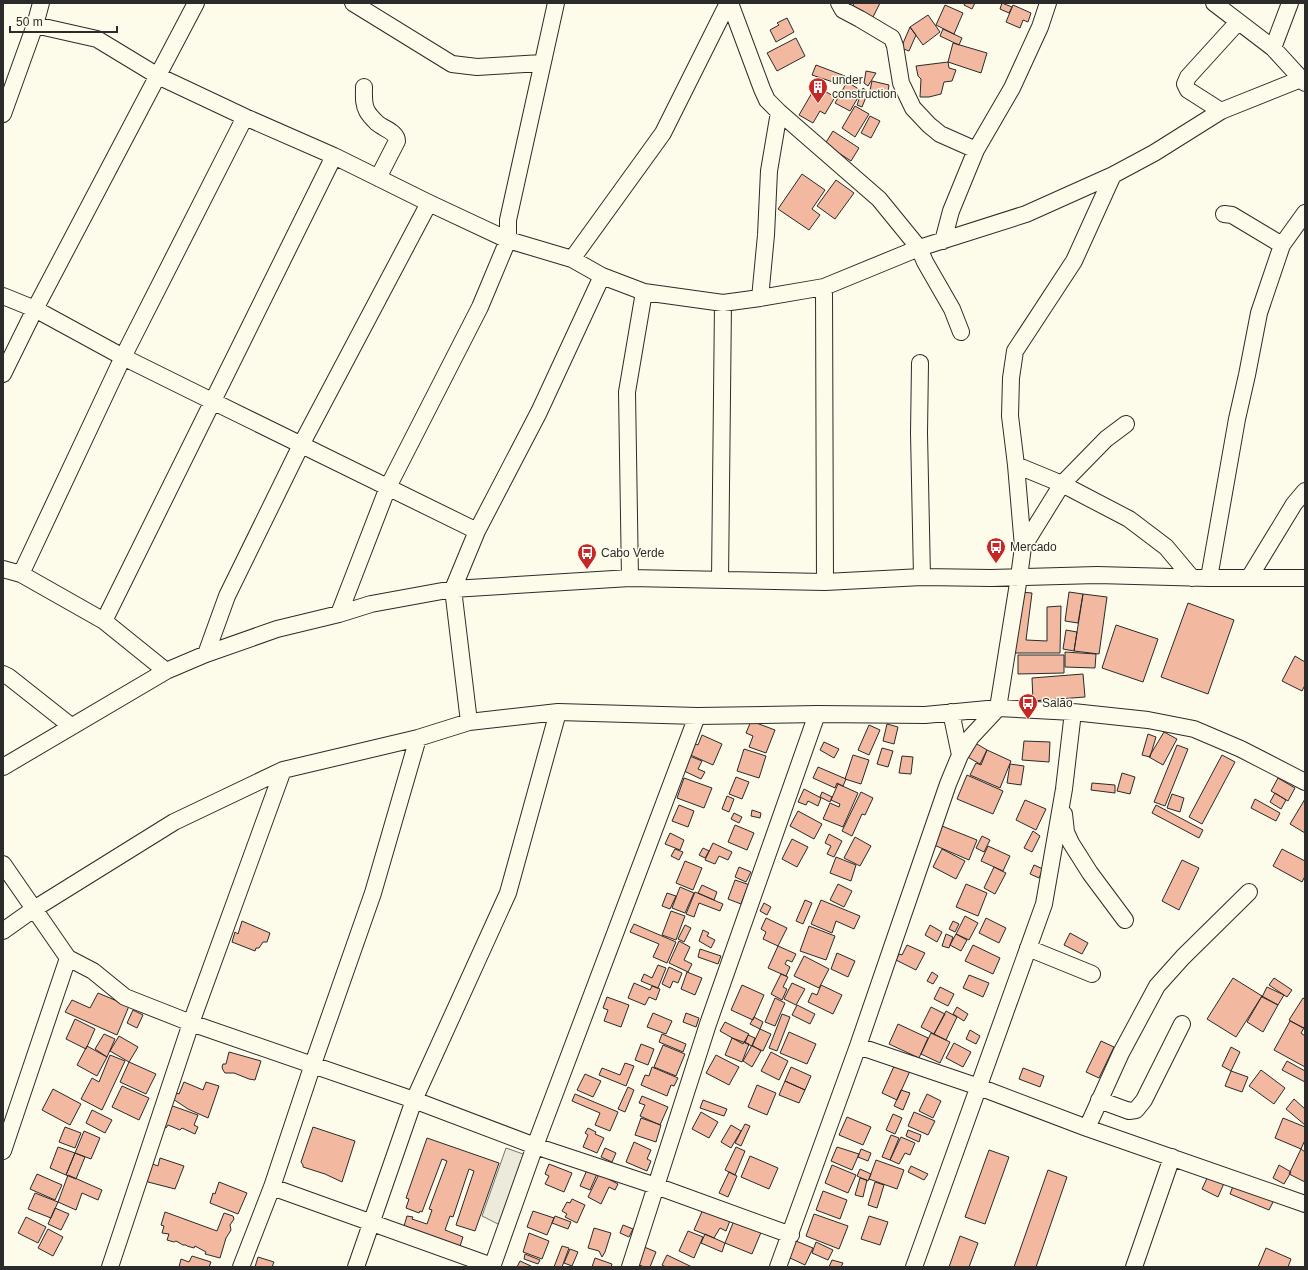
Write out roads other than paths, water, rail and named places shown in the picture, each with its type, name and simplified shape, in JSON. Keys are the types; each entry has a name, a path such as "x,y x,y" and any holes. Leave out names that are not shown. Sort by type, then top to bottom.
{"street":[{"path":"3,114 35,25 40,3"},
{"path":"3,374 35,309 196,3"},
{"path":"353,3 452,64 477,67 542,63"},
{"path":"338,614 388,487 480,307 508,240 508,220 556,3"},
{"path":"729,3 767,100 879,199 919,248 925,262 952,309 961,332"},
{"path":"572,259 663,132 729,3"},
{"path":"839,3 843,10 860,18 892,38 895,46 901,83 913,108 929,126 940,134 976,150"},
{"path":"943,241 951,211 976,150 1012,88 1040,27 1048,3"},
{"path":"35,25 98,39 158,76 245,117 334,156 508,240 572,259 602,276 644,292 723,303 824,287 919,248 1026,214 1113,175 1154,153 1221,110 1303,81 1273,48 1214,3"},
{"path":"1273,48 1290,3"},
{"path":"1221,110 1188,90 1186,84 1188,77 1238,22"},
{"path":"364,87 364,106 367,112 377,123 394,134 397,138 397,141 378,178"},
{"path":"760,298 766,235 769,171 779,112"},
{"path":"21,574 123,356 245,117"},
{"path":"104,621 334,156"},
{"path":"778,1267 858,1046 948,784 960,755 971,737 998,708 1023,547 1010,416 1011,378 1015,351 1074,261 1113,175"},
{"path":"206,654 227,596 301,445 429,203"},
{"path":"1209,578 1237,419 1247,375 1258,312 1282,245 1305,213"},
{"path":"1224,214 1232,215 1282,245"},
{"path":"469,722 453,589 477,531 539,412 602,276"},
{"path":"824,287 825,582"},
{"path":"630,578 627,392 644,292"},
{"path":"3,296 35,309 212,401 477,531"},
{"path":"720,580 723,303"},
{"path":"920,363 918,433 922,577"},
{"path":"1023,547 1062,484 1106,439 1126,424"},
{"path":"1016,465 1062,484 1129,519 1166,547 1192,578"},
{"path":"1249,578 1294,504 1305,491"},
{"path":"3,569 21,574 104,621 166,672"},
{"path":"3,767 166,672 206,654 277,629 371,604 453,589 630,578 825,582 922,577 1097,575 1192,578 1305,578"},
{"path":"3,674 9,677 71,726"},
{"path":"3,931 34,909 174,822 283,770 418,738 469,722 558,712 697,716 817,714 925,715 998,708 1073,712 1148,720 1194,729 1240,749 1305,782"},
{"path":"356,1267 414,1100 508,893 558,712"},
{"path":"951,712 960,755"},
{"path":"914,1267 1044,904 1064,789 1073,712"},
{"path":"630,1267 708,1024 817,714"},
{"path":"272,1187 492,1266 535,1146 697,716"},
{"path":"241,1267 272,1187 373,893 418,738"},
{"path":"110,1267 192,1023 283,770"},
{"path":"1064,789 1064,820 1066,832 1090,873 1125,920"},
{"path":"3,864 68,958 93,971 125,997 192,1023 414,1100 535,1146 656,1186 790,1235"},
{"path":"1086,1128 1121,1053 1157,986 1183,957 1249,892"},
{"path":"1028,948 1092,974"},
{"path":"3,1151 7,1123 68,958"},
{"path":"1099,1100 1129,1111 1136,1110 1144,1100 1182,1024"},
{"path":"858,1046 979,1087 1086,1128 1305,1204"},
{"path":"1134,1267 1172,1157"}],"place":[{"name":"under construction","path":"818,104"},
{"name":"Mercado","path":"996,564"},
{"name":"Cabo Verde","path":"587,570"},
{"name":"Salão","path":"1028,720"}]}
